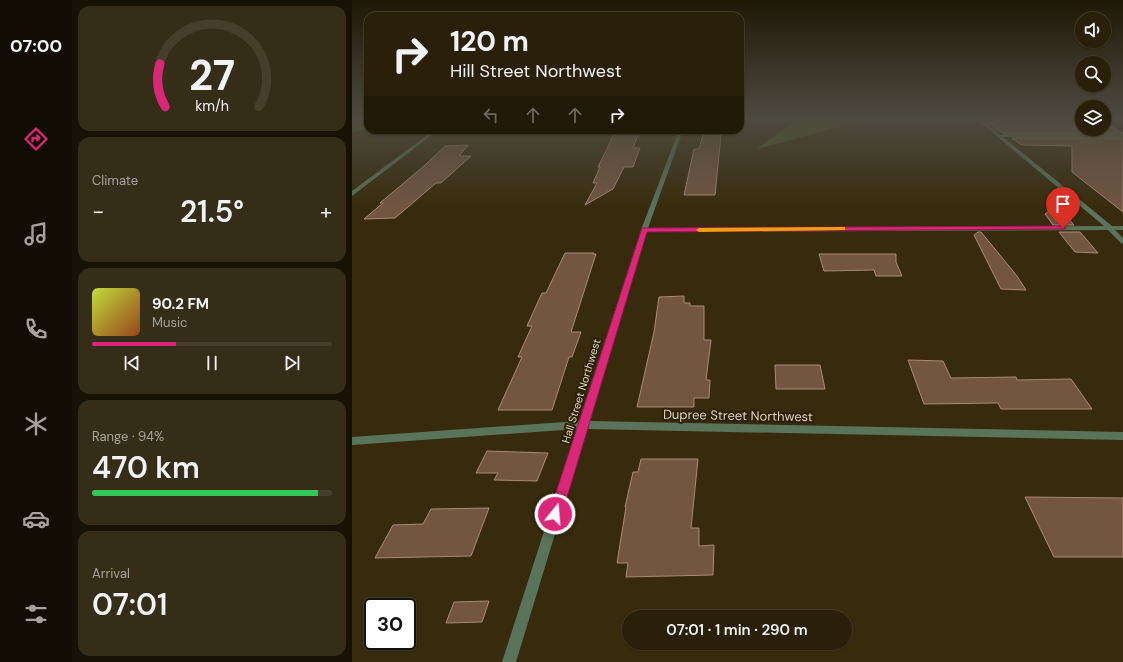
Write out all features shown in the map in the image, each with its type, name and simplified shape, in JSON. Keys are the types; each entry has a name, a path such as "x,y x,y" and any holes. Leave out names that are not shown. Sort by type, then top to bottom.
{"street":[{"path":"352,194 413,148"},
{"name":"Hall Street Northwest","path":"509,662 644,230 674,148"},
{"path":"1012,148 1110,228 1123,242"},
{"path":"644,230 1123,228"},
{"name":"Dupree Street Northwest","path":"352,441 583,425 1123,436"}],"building":[{"path":"443,148 466,148 459,156 471,156 441,183 436,183 395,218 364,219 383,203 380,203"},
{"path":"607,148 640,148 633,167 624,167 613,189 585,205 597,183 593,183 600,167 598,167"},
{"path":"720,148 715,195 684,195 694,149"},
{"path":"1072,148 1123,148 1123,212 1072,172"},
{"path":"1057,205 1074,225 1053,225 1045,214"},
{"path":"981,232 1017,276 1026,290 1001,289 974,235"},
{"path":"1059,232 1080,232 1098,253 1075,252"},
{"path":"565,253 596,254 571,332 581,332 572,357 569,357 552,410 498,410 522,357 518,357 532,326 527,326 542,293 546,293"},
{"path":"819,254 896,254 896,262 902,276 876,276 874,270 824,271"},
{"path":"684,296 684,303 690,303 690,306 704,306 704,340 711,340 706,380 710,380 709,398 694,398 694,407 637,407 654,332 659,297"},
{"path":"908,360 943,361 951,378 1016,377 1017,380 1071,379 1092,409 1001,409 998,403 924,404"},
{"path":"775,365 820,365 825,389 776,389"},
{"path":"487,451 548,453 537,481 494,480 498,473 476,473"},
{"path":"641,459 698,459 691,528 699,528 699,546 714,545 713,575 626,577 628,563 617,563 625,507 633,472 638,472"},
{"path":"1025,497 1123,498 1123,557 1054,557"},
{"path":"489,508 471,556 375,558 393,525 423,524 431,509"},
{"path":"489,601 482,622 446,623 454,602"}],"slow traffic":[{"path":"699,230 843,229"}],"route":[{"path":"555,514 644,230 1063,228"}]}
